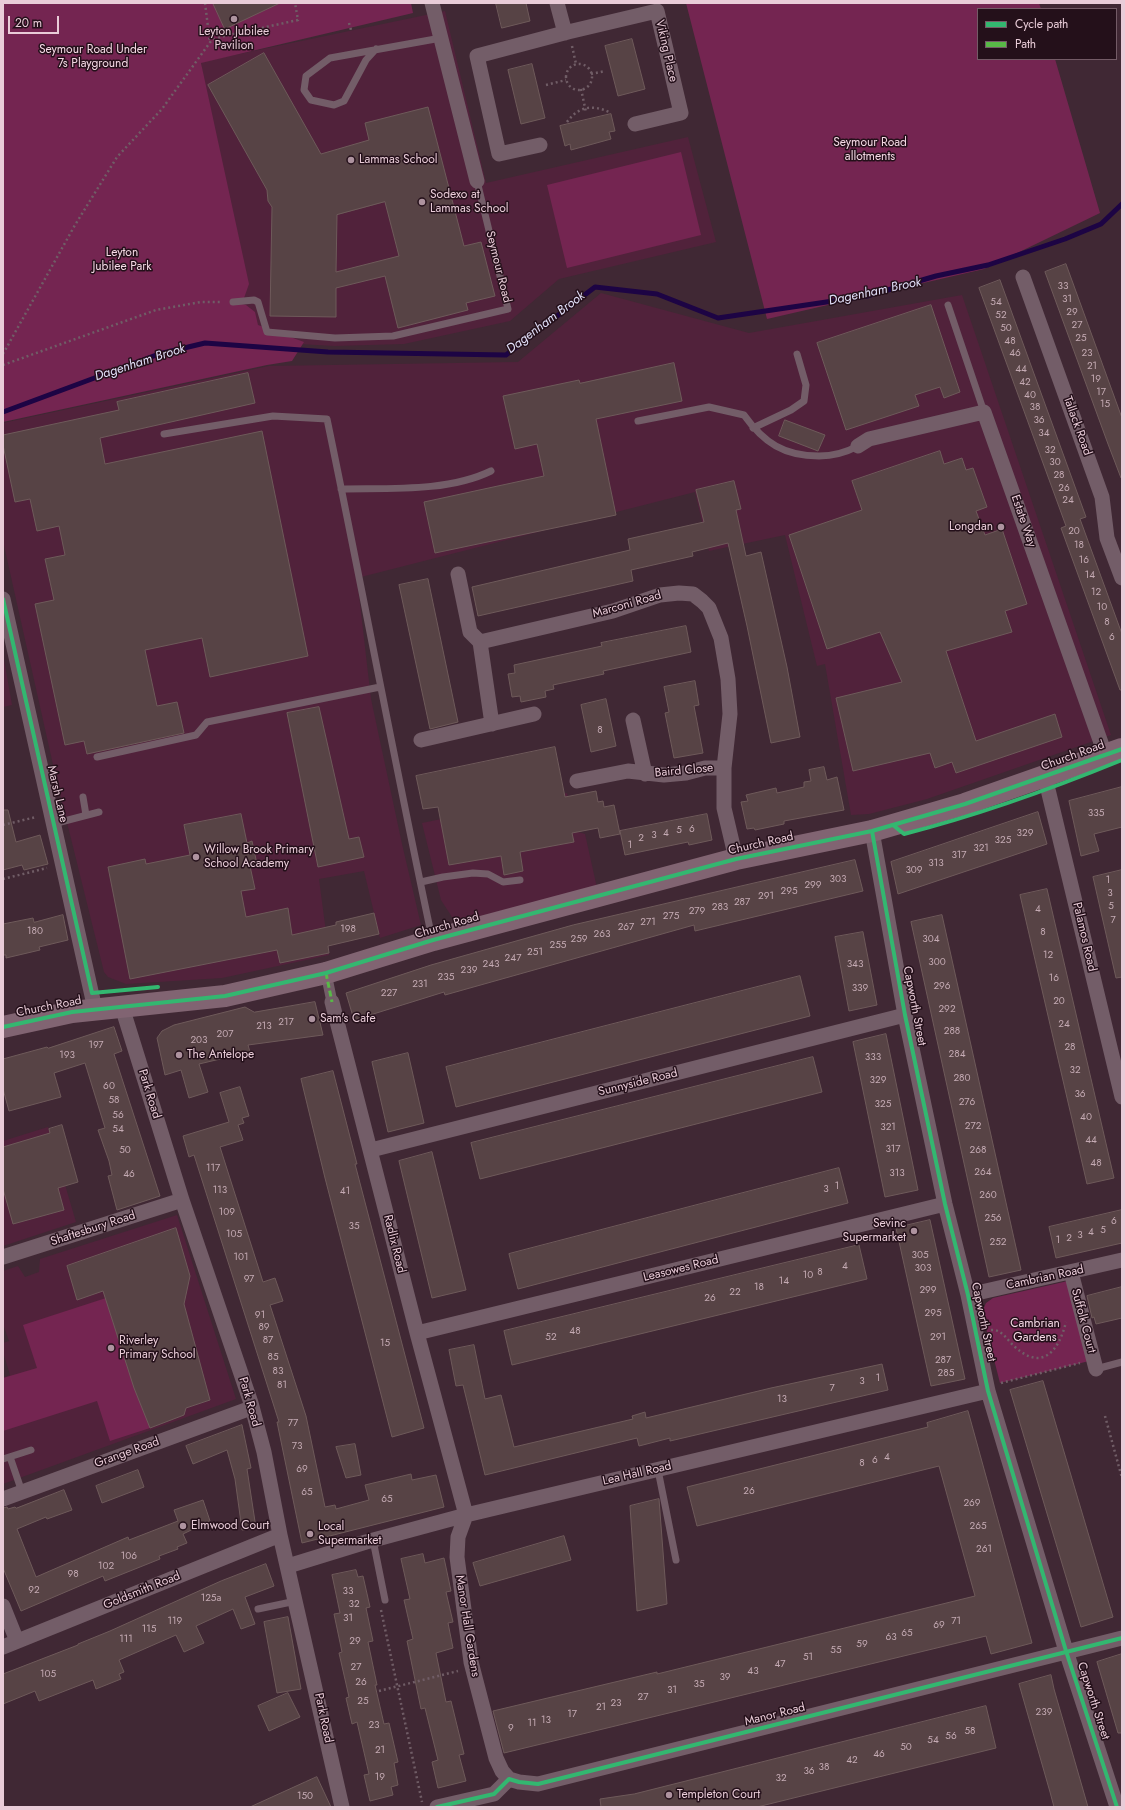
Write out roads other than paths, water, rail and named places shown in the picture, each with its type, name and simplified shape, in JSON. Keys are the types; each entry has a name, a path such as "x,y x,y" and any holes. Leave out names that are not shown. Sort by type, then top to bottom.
{"main road":[{"name":"Church Road","path":"3,1027 38,1018 95,1009 225,996 326,973 433,940 736,859 872,831 965,804 1113,752"}],"street":[{"name":"Seymour Road","path":"432,3 476,181"},
{"path":"557,3 565,33"},
{"name":"Viking Place","path":"540,145 499,154 477,56 657,11 681,113 635,124"},
{"name":"Tallack Road","path":"1023,277 1102,496 1107,538 1122,578"},
{"path":"858,446 869,439 984,412"},
{"name":"Estate Way","path":"984,412 1113,752"},
{"path":"458,574 470,632 480,642 492,724"},
{"name":"Marconi Road","path":"480,642 613,610 660,595 679,593 693,594 709,608 722,638 728,679 730,714 724,768 724,808 736,859"},
{"name":"Marsh Lane","path":"3,599 95,1009"},
{"path":"420,740 534,714"},
{"name":"Baird Close","path":"632,720 645,774"},
{"name":"Baird Close","path":"577,781 628,771 664,775 686,773 704,768 724,768"},
{"name":"Palamos Road","path":"1045,777 1122,1097"},
{"name":"Capworth Street","path":"872,831 905,1015 945,1204 968,1295 987,1388 1066,1651 1117,1807"},
{"name":"Radlix Road","path":"326,973 332,1002 417,1333 466,1515"},
{"name":"Park Road","path":"122,1007 182,1200 251,1408 264,1452 280,1535 342,1807"},
{"name":"Sunnyside Road","path":"371,1150 905,1015"},
{"name":"Shaftesbury Road","path":"3,1257 182,1200"},
{"name":"Leasowes Road","path":"417,1333 945,1204"},
{"name":"Cambrian Road","path":"968,1295 1122,1260"},
{"name":"Suffolk Court","path":"1071,1272 1096,1370"},
{"name":"Lea Hall Road","path":"288,1566 373,1540 466,1515 658,1470 987,1388"},
{"name":"Grange Road","path":"3,1500 251,1408"},
{"name":"Manor Hall Gardens","path":"466,1515 458,1537 457,1557 472,1667 496,1758 502,1771 509,1779"},
{"name":"Goldsmith Road","path":"3,1647 280,1535"},
{"path":"3,1606 17,1641"},
{"name":"Manor Road","path":"509,1779 538,1784 1122,1638"},
{"path":"437,1807 494,1794 509,1779"}],"lane":[{"path":"376,49 366,60 344,101 334,105 311,100 304,90 306,76 330,58 376,49 441,38"},
{"name":"Seymour Road","path":"233,302 254,300 258,302 266,332 336,338 392,336 508,309 476,181"},
{"path":"948,305 984,412"},
{"path":"753,428 792,410 804,401 806,385 797,354"},
{"path":"638,421 710,407 744,415 753,428 781,450 802,456 832,456 848,452 858,446"},
{"path":"164,434 273,416 327,419 380,687 433,940"},
{"path":"342,489 446,485 481,476 491,471"},
{"path":"97,757 196,734 207,722 380,687"},
{"path":"83,797 86,815"},
{"path":"52,818 86,815 99,812"},
{"path":"421,882 473,873 488,874 503,882 520,880"},
{"path":"1096,1370 1122,1362"},
{"path":"22,1492 6,1458 31,1450"},
{"path":"658,1470 676,1560"},
{"path":"373,1540 385,1598"},
{"path":"258,1610 296,1601"}],"waterway":[{"name":"Dagenham Brook","path":"3,412 159,354 205,343 328,352 506,355 595,287 657,294 718,318 867,296 936,276 988,265 1065,239 1101,224 1122,204"}],"place":[{"name":"Leyton Jubilee Pavilion","path":"234,19"},
{"name":"Lammas School","path":"351,160"},
{"name":"Sodexo at Lammas School","path":"422,202"},
{"name":"Longdan","path":"1001,527"},
{"name":"Willow Brook Primary School Academy","path":"196,857"},
{"name":"Sam's Cafe","path":"312,1019"},
{"name":"The Antelope","path":"179,1055"},
{"name":"Sevinc Supermarket","path":"914,1231"},
{"name":"Riverley Primary School","path":"111,1348"},
{"name":"Elmwood Court","path":"183,1526"},
{"name":"Local Supermarket","path":"310,1534"},
{"name":"Templeton Court","path":"669,1795"}],"park label":[{"name":"Seymour Road Under 7s Playground","path":"93,57"},
{"name":"Seymour Road allotments","path":"870,150"},
{"name":"Leyton Jubilee Park","path":"122,260"},
{"name":"Cambrian Gardens","path":"1035,1331"}]}
